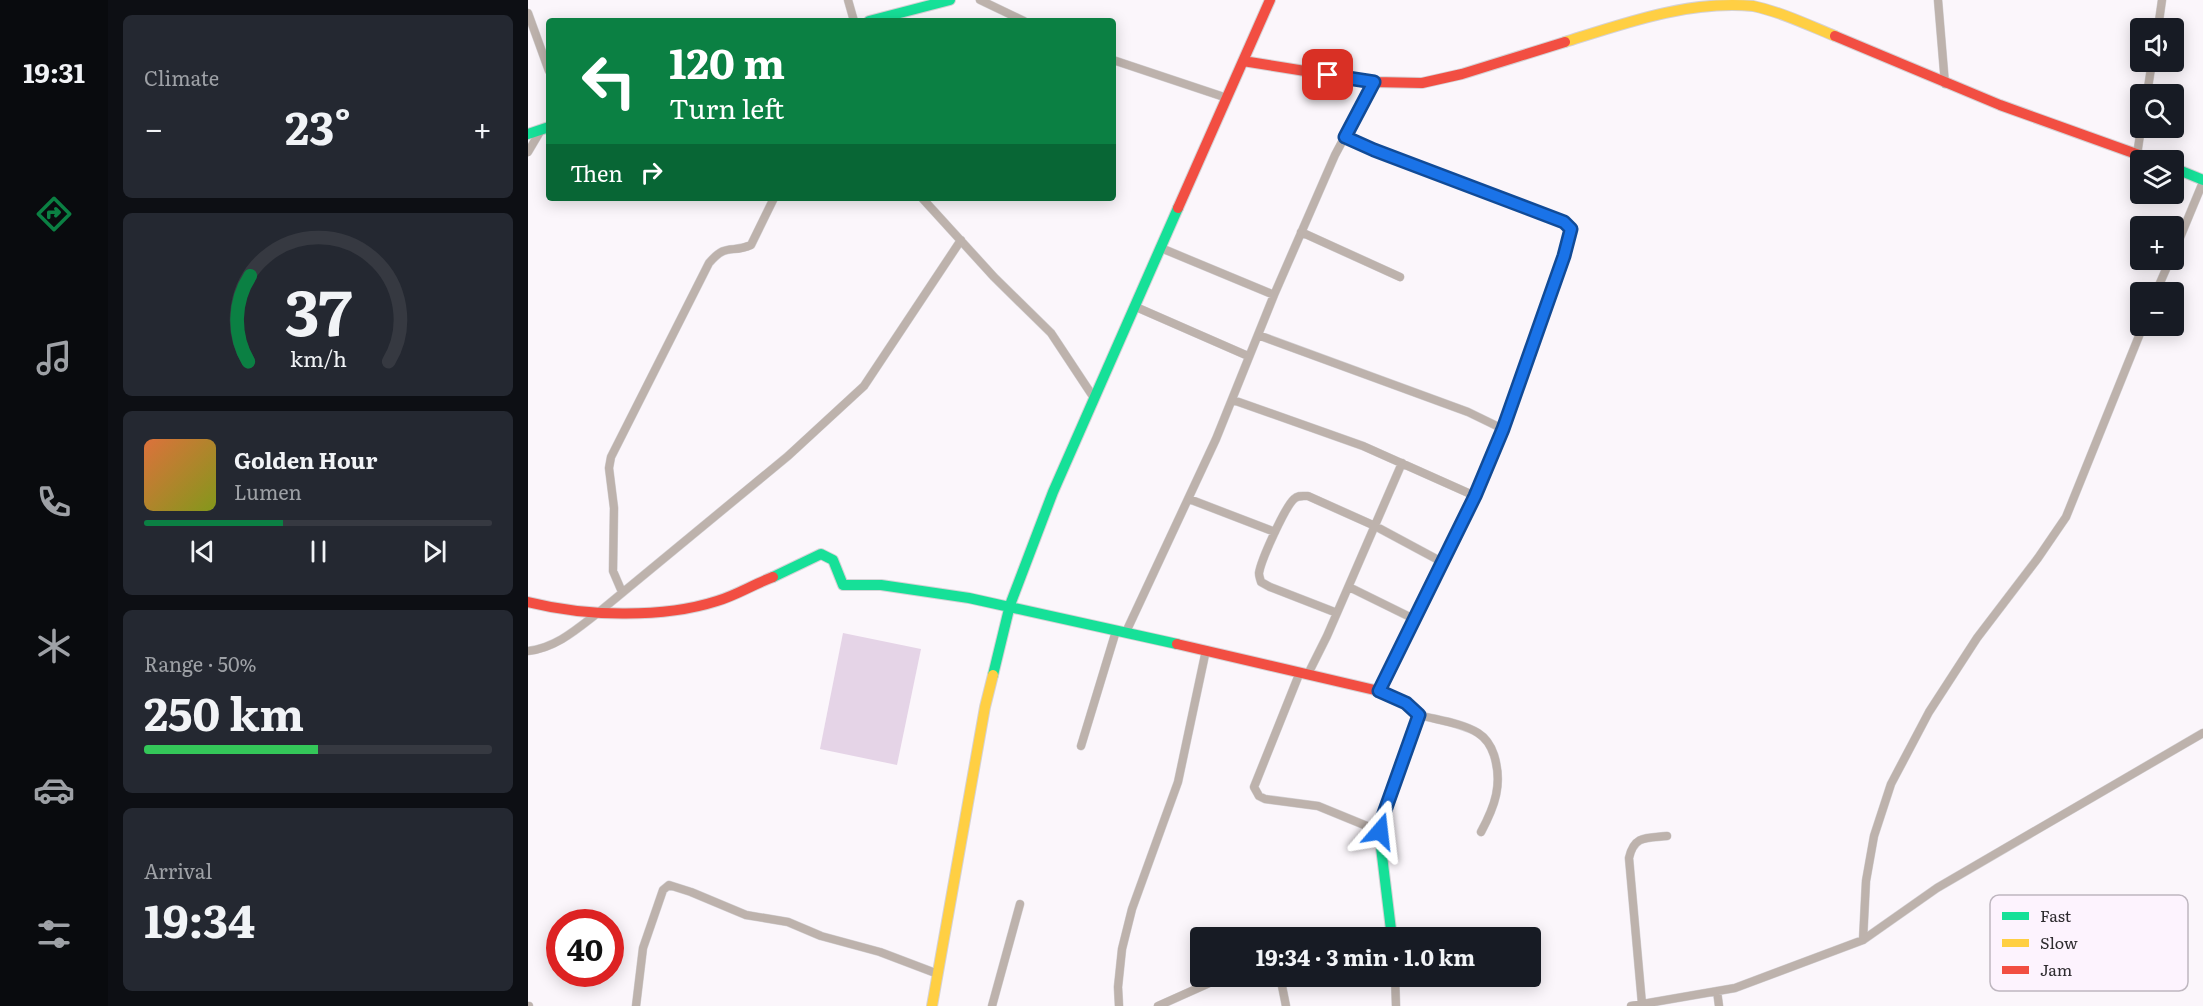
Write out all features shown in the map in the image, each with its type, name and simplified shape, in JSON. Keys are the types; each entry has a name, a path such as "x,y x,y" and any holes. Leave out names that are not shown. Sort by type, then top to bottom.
{"street":[{"path":"848,0 853,18"},
{"path":"881,18 950,0"},
{"path":"980,0 1018,18"},
{"path":"933,1006 985,707 1010,606 1038,529 1094,398 1270,0"},
{"path":"1938,0 1945,84"},
{"path":"2159,18 2162,0"},
{"path":"1243,61 1374,82 1422,82 1442,79 1567,43 1676,7 1706,2 1734,1 1754,4 1780,13 1945,84 2130,151"},
{"path":"528,13 546,63"},
{"path":"1116,61 1227,98"},
{"path":"1081,746 1121,631 1189,499 1233,400 1248,356 1301,232 1345,137 1374,82"},
{"path":"528,134 545,128"},
{"path":"528,152 545,128"},
{"path":"1345,137 1564,222 1571,229 1503,429 1475,496 1379,691"},
{"path":"2184,172 2203,181 2184,228"},
{"path":"622,592 613,571 614,508 609,468 611,458 709,262 718,252 727,248 742,248 751,245 773,201"},
{"path":"925,201 994,277 1052,333 1094,398"},
{"path":"1301,232 1400,277"},
{"path":"528,651 541,650 569,635 599,612 788,456 864,386 961,240"},
{"path":"1161,248 1274,295"},
{"path":"1136,307 1248,356"},
{"path":"1258,335 1468,412 1503,429"},
{"path":"1863,940 1866,881 1870,858 1874,836 1891,784 1929,712 1977,638 2066,517 2138,336"},
{"path":"1233,400 1332,434 1475,496"},
{"path":"1380,831 1318,806 1265,799 1256,792 1254,787 1304,673 1337,613 1402,463"},
{"path":"1337,613 1262,582 1259,575 1275,532 1293,500 1299,495 1308,496 1375,526 1442,562"},
{"path":"1189,499 1275,532"},
{"path":"528,602 551,609 599,612 660,611 712,604 737,595 752,585 781,574 821,554 832,560 843,585 881,585 969,598 1206,650 1379,691 1406,703 1419,715 1477,732 1486,739 1492,749 1498,769 1499,786 1491,813 1481,832"},
{"path":"1348,587 1414,619"},
{"path":"1125,1006 1119,1006 1118,987 1122,949 1132,909 1178,782 1206,650"},
{"path":"1391,927 1380,831 1383,816 1419,715"},
{"path":"1630,1006 1654,1004 1736,988 1863,940 1937,888 2203,733"},
{"path":"1642,1004 1629,858 1632,847 1640,839 1667,836"},
{"path":"636,1006 643,948 663,890 669,885 746,915 788,922 821,936 880,952 938,974"},
{"path":"992,1006 1020,904"},
{"path":"1158,1006 1200,987"},
{"path":"1282,987 1286,1006"},
{"path":"1395,987 1396,1006"},
{"path":"1717,991 1719,1006"}],"shaded area":[{"path":"843,633 921,649 897,765 820,749"}],"traffic: fast":[{"path":"881,18 950,0"},
{"path":"528,134 546,128"},
{"path":"2184,172 2203,180"},
{"path":"993,675 1010,605 1053,492 1178,208"},
{"path":"773,577 821,554 833,560 843,585 881,585 969,598 1177,644"},
{"path":"1391,927 1379,831 1419,715 1395,698"}],"traffic: slow":[{"path":"1565,42 1658,15 1705,6 1729,5 1753,6 1794,19 1835,36"},
{"path":"932,1006 985,707 993,675"}],"traffic: jam":[{"path":"1178,208 1270,0"},
{"path":"1835,36 2000,105 2130,152"},
{"path":"1243,61 1374,82 1422,83 1462,74 1565,42"},
{"path":"528,602 598,613 672,611 732,596 773,577"},
{"path":"1177,644 1379,691 1395,698"}],"route":[{"path":"1328,75 1374,82 1345,137 1564,222 1571,229 1564,256 1503,429 1475,496 1379,691 1406,703 1419,715 1383,816 1380,831"}]}
